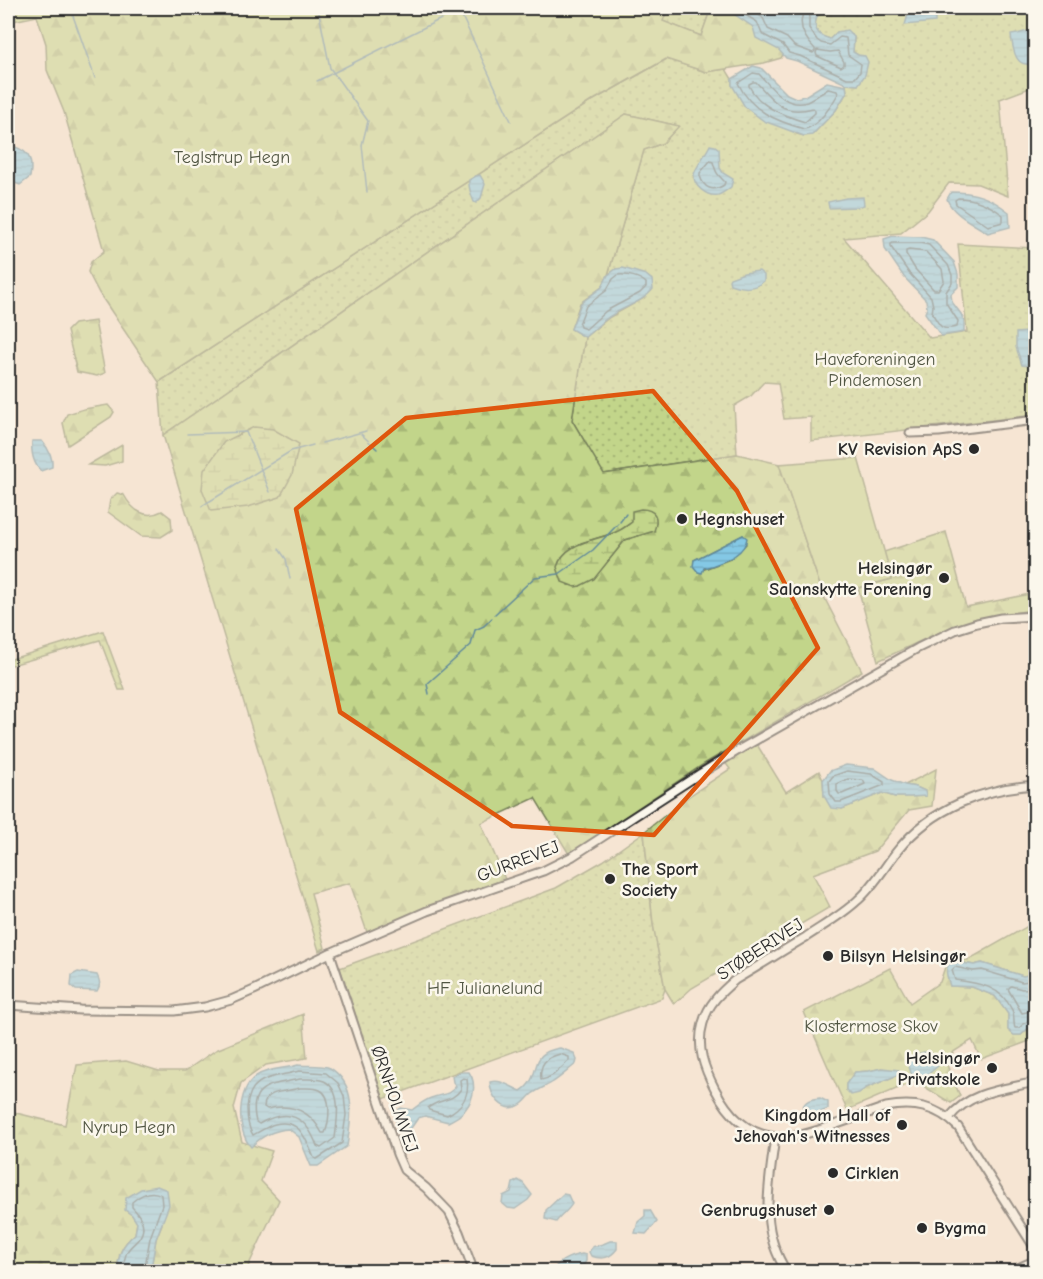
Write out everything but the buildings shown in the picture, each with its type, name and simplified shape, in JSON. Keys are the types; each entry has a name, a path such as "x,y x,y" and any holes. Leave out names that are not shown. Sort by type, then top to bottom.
{"street":[{"path":"910,433 939,432 1035,420"},
{"name":"GURREVEJ","path":"8,1005 80,1010 174,1011 191,1010 231,999 330,952 427,911 543,871 573,856 701,773 918,648 955,630 1001,618 1035,616"},
{"name":"STØBERIVEJ","path":"1035,785 998,789 976,796 952,806 931,819 899,849 860,899 840,916 735,980 721,991 710,1005 703,1022 700,1040 701,1057 724,1106 739,1122 756,1132 790,1138 899,1104 925,1107 949,1118 958,1127 1035,1250"},
{"name":"ØRNHOLMVEJ","path":"330,952 404,1170 426,1188 448,1212 459,1232 474,1272"},
{"path":"949,1118 960,1106 976,1096 1035,1082"},
{"path":"775,1137 768,1218 777,1254 787,1272"},
{"path":"1009,1272 1035,1260"}],"highlighted area":[{"path":"653,391 737,491 818,648 654,835 512,826 340,712 296,509 406,418"}],"green space":[{"name":"Teglstrup Hegn","path":"8,8 668,8 663,21 701,36 711,8 728,8 789,45 781,58 706,72 666,59 590,102 159,382 99,293 88,272 91,262 104,251 64,112 47,70 46,44 37,16 8,22"},
{"path":"668,8 711,8 701,36 662,21"},
{"name":"Haveforeningen Pindemosen","path":"822,8 1035,8 1035,86 1000,99 1008,196 978,184 949,183 928,211 901,233 844,238 930,338 967,332 958,244 1035,248 1035,415 811,441 811,417 784,419 778,383 764,382 751,396 734,406 737,454 603,474 572,420 585,337 610,317 644,298 616,269 608,275 644,150 663,143 678,126 626,114 163,435 159,382 590,102 667,59 706,72 726,69 732,79 732,85 797,134 804,136 813,134 836,110 847,92 846,84 858,85 858,55 853,52 854,37 837,32 830,39 819,34 815,22"},
{"path":"626,114 679,126 663,143 644,150 608,275 602,287 580,303 571,329 585,337 572,420 604,474 737,454 779,464 824,597 862,671 704,764 569,854 535,798 481,823 505,879 367,932 350,883 311,893 325,948 319,951 163,435","holes":["632,522 654,531 625,540 603,567 580,586 568,585 562,557 581,543 617,532","743,535 746,544 730,559 702,570 694,560"]},
{"path":"95,321 105,373 97,376 77,372 67,331 74,324"},
{"path":"108,405 114,412 111,417 68,445 63,423 67,414"},
{"path":"254,427 273,429 299,444 292,475 280,497 248,507 211,511 202,489 204,470 224,442"},
{"path":"122,445 122,461 105,466 88,465"},
{"path":"858,458 892,579 824,597 779,464"},
{"path":"117,493 124,495 135,509 145,514 156,514 162,511 171,518 172,530 161,537 141,536 108,512 110,500"},
{"path":"646,509 655,515 654,531 625,540 594,579 575,587 562,582 557,567 567,552 582,543 622,529 632,522 632,511"},
{"path":"946,532 966,607 1035,593 1035,609 967,622 878,661 858,588 892,579 884,552"},
{"path":"103,631 125,690 119,690 100,640 8,666 8,660"},
{"path":"756,743 786,792 819,771 823,780 824,796 842,809 882,793 895,797 926,796 925,791 905,785 936,769 932,806 909,810 875,851 813,874 830,907 692,988 674,1004 665,989 653,924 644,832 692,794 730,769 724,761"},
{"name":"HF Julianelund","path":"644,832 653,924 665,989 662,998 383,1099 340,968 556,888 603,861"},
{"name":"Klostermose Skov","path":"1035,922 1035,974 1023,976 982,963 974,965 952,961 950,986 972,987 995,996 1008,1014 1008,1030 1014,1035 1021,1035 1036,1022 1035,1039 981,1059 972,1040 944,1058 960,1096 951,1103 915,1081 847,1110 804,1012 890,968 910,1003 940,982 946,964 953,959 968,960","holes":["882,1068 898,1075 866,1088 846,1090 846,1084 855,1072"]},
{"name":"Nyrup Hegn","path":"303,1014 307,1058 266,1065 241,1083 234,1108 242,1142 272,1151 261,1181 279,1200 246,1271 149,1271 162,1224 125,1210 137,1222 135,1234 122,1250 117,1271 8,1272 8,1111 65,1125 77,1065 126,1061 159,1071 185,1071 216,1050"}],"water":[{"path":"725,8 822,8 816,22 819,34 830,39 837,32 847,30 854,37 853,52 865,56 868,62 865,75 858,85 846,84 786,58 779,50 756,38 753,27"},
{"path":"910,8 935,8 935,22 905,25"},
{"path":"1035,29 1035,62 1024,64 1017,58 1011,35"},
{"path":"753,66 761,68 787,94 796,98 805,96 827,82 846,86 847,92 836,110 812,135 804,136 764,121 745,107 732,85 732,79"},
{"path":"8,145 20,149 30,159 30,177 20,185 8,176"},
{"path":"710,145 719,149 720,168 723,173 733,179 731,187 718,195 705,192 698,187 694,179 696,169"},
{"path":"480,175 485,184 481,198 476,203 470,191 469,180"},
{"path":"951,192 975,194 995,203 1009,212 1010,227 988,233 954,209 947,199"},
{"path":"863,197 864,205 829,208 828,202"},
{"path":"893,236 933,240 954,262 958,274 958,287 951,294 952,302 964,321 964,332 941,336 925,313 926,300 904,277 885,249 884,239"},
{"path":"623,268 646,275 652,280 653,289 639,301 608,317 585,337 571,329 581,303 602,287 608,275 616,269"},
{"path":"759,271 764,275 764,281 756,286 743,287 730,284 730,278"},
{"path":"1027,332 1035,336 1035,367 1022,365 1016,347 1016,333"},
{"path":"32,441 42,441 51,457 52,467 41,471 38,468 33,457"},
{"path":"743,535 747,538 742,550 730,558 704,568 702,573 693,566 694,560"},
{"path":"846,765 874,768 892,780 925,791 926,796 895,797 882,793 842,809 831,808 824,796 823,780 830,771"},
{"path":"952,961 974,965 982,963 1023,976 1035,974 1035,1022 1021,1035 1014,1035 1008,1030 1008,1014 995,996 972,987 950,986 947,969"},
{"path":"78,972 97,975 100,983 97,991 76,990 71,986 72,975"},
{"path":"560,1048 574,1053 576,1064 520,1105 512,1108 498,1102 492,1093 490,1082 502,1082 521,1091 531,1081 541,1056 548,1051"},
{"path":"924,1052 932,1054 938,1066 926,1076 916,1077 911,1073 908,1063 915,1056"},
{"path":"298,1065 330,1068 339,1075 349,1093 351,1114 347,1146 318,1166 311,1166 299,1137 289,1129 268,1134 251,1147 246,1140 241,1121 245,1090 256,1076 266,1071"},
{"path":"882,1068 899,1070 898,1075 859,1093 851,1095 846,1090 846,1084 855,1072"},
{"path":"460,1072 469,1072 474,1088 471,1099 461,1114 448,1122 425,1116 418,1118 409,1131 399,1130 396,1125 398,1110 401,1108 412,1110 428,1099 449,1093 456,1086 452,1076"},
{"path":"820,1098 828,1102 828,1109 816,1114 807,1114 802,1109 809,1100"},
{"path":"518,1180 532,1195 515,1209 508,1208 502,1203 503,1196 511,1192 513,1183"},
{"path":"157,1186 167,1190 169,1205 156,1239 151,1268 149,1271 117,1271 122,1251 135,1234 137,1223 125,1210 126,1198 141,1189"},
{"path":"563,1194 568,1195 572,1204 556,1222 545,1219 546,1210"},
{"path":"645,1210 650,1210 657,1222 646,1234 635,1233 638,1222 645,1216"},
{"path":"617,1241 617,1249 612,1254 603,1258 591,1256 589,1252 592,1247"},
{"path":"582,1254 586,1255 586,1261 580,1271 552,1271 565,1260"}],"waterway":[{"path":"75,8 72,13 95,78"},
{"path":"318,8 330,68 368,121 362,145 367,192"},
{"path":"317,81 459,10 511,121"},
{"path":"322,443 366,431"},
{"path":"187,434 246,432 270,492"},
{"path":"361,434 377,449"},
{"path":"202,506 291,451 313,445"},
{"path":"620,522 626,514"},
{"path":"495,614 535,577 559,574 593,550 618,524"},
{"path":"279,549 286,559 290,579"},
{"path":"429,694 427,684 471,645 475,630 484,626 492,618"}],"place":[{"name":"KV Revision ApS","path":"974,449"},
{"name":"Hegnshuset","path":"682,519"},
{"name":"Helsingør Salonskytte Forening","path":"944,578"},
{"name":"The Sport Society","path":"610,879"},
{"name":"Bilsyn Helsingør","path":"828,956"},
{"name":"Helsingør Privatskole","path":"992,1068"},
{"name":"Kingdom Hall of Jehovah's Witnesses","path":"902,1125"},
{"name":"Cirklen","path":"833,1173"},
{"name":"Genbrugshuset","path":"829,1210"},
{"name":"Bygma","path":"922,1228"}]}
